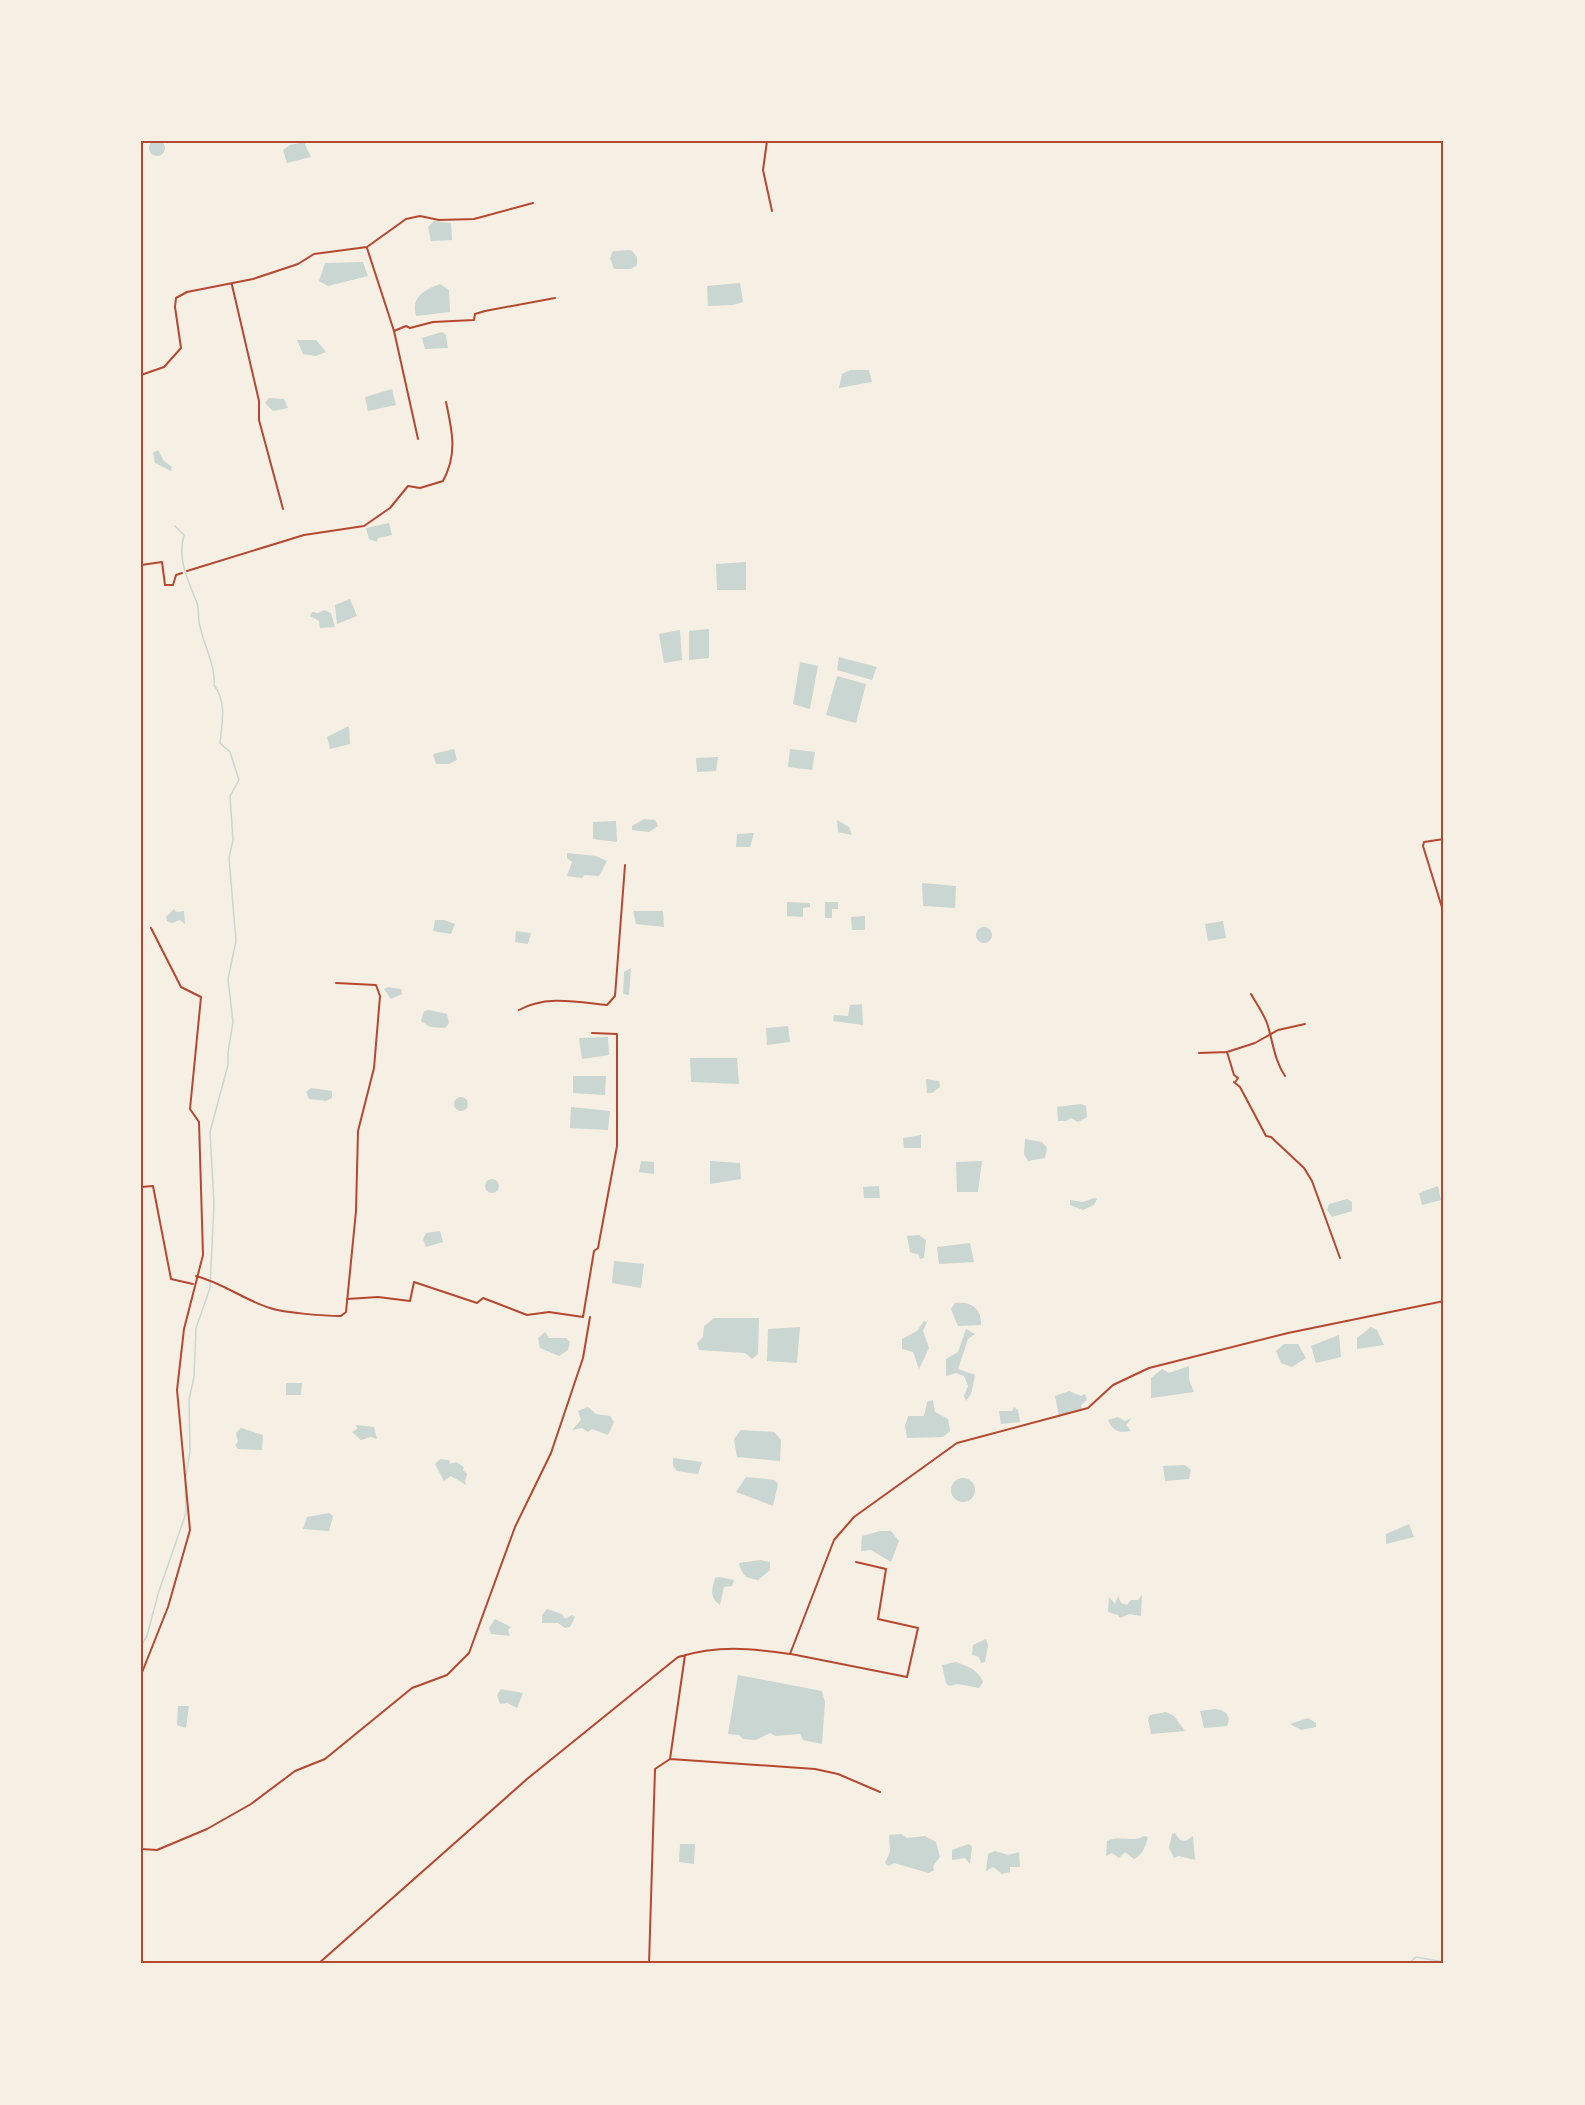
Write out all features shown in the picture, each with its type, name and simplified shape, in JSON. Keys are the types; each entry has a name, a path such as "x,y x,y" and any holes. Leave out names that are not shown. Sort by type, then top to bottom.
{"street":[{"path":"767,141 763,170 772,211"},
{"path":"141,375 164,367 181,348 175,307 176,298 187,292 232,285 298,264 314,254 367,247 406,219 420,216 439,220 474,219 533,203"},
{"path":"367,247 394,331 418,439"},
{"path":"232,285 259,401 259,420 283,509"},
{"path":"394,331 406,326 410,328 433,322 474,320 475,314 555,298"},
{"path":"187,571 304,535 364,526 390,508 408,486 420,488 443,481 450,463 454,440 446,402"},
{"path":"141,565 162,562 165,585 173,585 176,575 182,573"},
{"path":"1444,839 1424,842 1424,846 1444,914"},
{"path":"519,1010 532,1002 551,1000 607,1005 615,996 625,865"},
{"path":"141,1675 168,1607 190,1530 177,1390 184,1329 203,1255 199,1122 190,1109 201,997 181,987 151,928"},
{"path":"196,1276 217,1281 231,1291 272,1309 341,1316 346,1312 356,1211 358,1131 374,1068 380,996 376,985 336,982"},
{"path":"1251,994 1267,1024 1268,1036 1278,1065 1285,1077"},
{"path":"1199,1053 1227,1052 1278,1030 1305,1024"},
{"path":"347,1299 378,1297 410,1301 414,1282 477,1303 483,1298 527,1315 549,1312 583,1317 594,1251 598,1248 617,1146 617,1034 592,1033"},
{"path":"1227,1052 1234,1075 1238,1078 1235,1081 1266,1136 1271,1137 1304,1168 1312,1181 1340,1258"},
{"path":"141,1187 153,1186 171,1280 194,1284"},
{"path":"790,1654 834,1540 854,1517 957,1443 1088,1408 1113,1384 1149,1368 1288,1333 1444,1300"},
{"path":"141,1849 157,1850 207,1829 251,1804 295,1772 325,1759 412,1688 447,1675 469,1653 515,1527 551,1453 583,1358 590,1317"},
{"path":"318,1964 527,1779 678,1657 707,1648 749,1648 907,1677 918,1628 878,1619 886,1569 856,1562"},
{"path":"670,1759 685,1655"},
{"path":"649,1964 655,1769 670,1759 815,1769 838,1774 880,1792"}],"shaded area":[{"path":"154,140 160,140 165,148 163,154 154,156 149,151 149,145"},
{"path":"304,142 311,157 287,163 283,150 290,145"},
{"path":"434,221 451,223 452,240 431,241 428,227"},
{"path":"631,250 637,257 637,265 631,269 614,269 610,258 613,251"},
{"path":"363,262 368,276 328,286 319,281 325,263"},
{"path":"740,283 743,302 733,305 708,306 707,286"},
{"path":"440,284 449,290 450,312 416,316 415,304 420,295"},
{"path":"442,332 446,335 448,348 425,349 422,338"},
{"path":"297,340 316,340 326,352 316,356 303,354"},
{"path":"850,370 869,370 872,382 839,388 842,374"},
{"path":"392,389 396,405 368,411 365,397"},
{"path":"269,398 284,399 288,408 273,411 265,403"},
{"path":"158,450 164,461 172,467 171,471 155,463 153,453"},
{"path":"389,523 392,535 378,538 377,542 369,539 366,528"},
{"path":"746,562 746,590 717,590 716,564"},
{"path":"350,599 357,616 337,624 335,605"},
{"path":"324,610 331,613 335,627 320,628 319,621 310,616 312,612 318,613"},
{"path":"709,629 709,658 689,660 689,631"},
{"path":"680,630 682,660 664,663 659,634"},
{"path":"839,657 877,667 872,680 837,670"},
{"path":"800,662 818,666 810,709 793,704"},
{"path":"837,676 866,684 856,723 826,715"},
{"path":"349,726 350,744 330,749 327,737"},
{"path":"454,749 457,760 449,764 436,764 433,754"},
{"path":"790,749 815,752 812,770 788,767"},
{"path":"718,757 716,771 697,772 696,758"},
{"path":"644,819 655,820 658,826 649,832 632,830 632,826"},
{"path":"837,820 849,827 852,835 838,832"},
{"path":"616,821 617,842 593,839 593,822"},
{"path":"754,833 750,847 736,847 737,834"},
{"path":"567,853 596,856 607,861 599,876 585,875 582,878 567,876 572,862 567,858"},
{"path":"922,883 956,886 955,908 923,906"},
{"path":"787,902 810,903 810,907 803,908 803,917 787,916"},
{"path":"825,902 838,902 838,909 832,909 832,918 825,918"},
{"path":"174,909 177,912 184,911 185,924 180,920 172,923 167,921 166,917"},
{"path":"633,911 663,911 664,927 636,924"},
{"path":"865,916 865,930 852,930 851,917"},
{"path":"435,920 455,924 451,934 433,931"},
{"path":"1223,921 1226,938 1208,941 1205,924"},
{"path":"981,927 987,927 992,935 990,941 981,943 976,938 976,932"},
{"path":"516,931 531,933 528,944 515,942"},
{"path":"631,968 629,995 623,994 624,972"},
{"path":"388,987 401,989 402,994 391,999 384,989"},
{"path":"862,1004 863,1025 833,1021 834,1015 848,1016 850,1005"},
{"path":"424,1011 447,1014 449,1023 445,1028 430,1027 421,1021"},
{"path":"788,1026 790,1042 767,1045 766,1028"},
{"path":"608,1037 609,1055 582,1059 579,1038"},
{"path":"690,1058 737,1058 739,1084 691,1082"},
{"path":"573,1076 606,1076 605,1095 573,1093"},
{"path":"926,1079 939,1081 940,1087 932,1093 927,1093"},
{"path":"311,1088 332,1091 332,1098 326,1101 309,1099 306,1092"},
{"path":"461,1097 466,1099 468,1104 466,1109 461,1111 456,1109 454,1104 456,1099"},
{"path":"1081,1104 1086,1106 1087,1117 1078,1122 1071,1118 1058,1121 1057,1107"},
{"path":"571,1107 610,1111 608,1130 570,1128"},
{"path":"921,1135 921,1148 904,1148 903,1138"},
{"path":"1025,1139 1042,1142 1047,1148 1045,1158 1028,1161 1024,1154"},
{"path":"641,1161 654,1162 654,1174 639,1172"},
{"path":"710,1161 740,1163 741,1179 710,1184"},
{"path":"982,1161 978,1192 957,1192 956,1162"},
{"path":"489,1179 495,1179 499,1186 495,1193 489,1193 485,1189 485,1183"},
{"path":"879,1186 880,1198 864,1198 863,1187"},
{"path":"1438,1186 1441,1200 1422,1205 1419,1193"},
{"path":"1097,1199 1094,1205 1083,1210 1070,1205 1070,1200 1083,1202"},
{"path":"1347,1199 1352,1202 1352,1211 1332,1217 1327,1210 1329,1204"},
{"path":"440,1231 443,1242 426,1247 423,1239 426,1233"},
{"path":"919,1235 926,1240 924,1258 920,1259 919,1255 910,1252 907,1236"},
{"path":"970,1243 974,1262 939,1264 937,1247"},
{"path":"614,1261 644,1264 641,1288 612,1283"},
{"path":"955,1303 966,1303 975,1307 980,1315 981,1325 958,1326 951,1309"},
{"path":"714,1318 759,1318 758,1354 752,1359 745,1353 699,1350 697,1343 703,1337 704,1326"},
{"path":"924,1321 927,1322 923,1331 929,1348 919,1369 913,1352 902,1349 902,1339 917,1331"},
{"path":"800,1327 797,1363 767,1361 768,1329"},
{"path":"1371,1327 1377,1330 1384,1345 1357,1349 1357,1338"},
{"path":"966,1329 975,1334 968,1339 958,1369 975,1375 971,1394 966,1401 964,1396 968,1386 964,1376 956,1373 946,1376 946,1359 958,1352"},
{"path":"545,1332 549,1338 566,1338 570,1342 568,1350 559,1356 540,1348 538,1338"},
{"path":"1339,1335 1341,1357 1316,1363 1311,1346"},
{"path":"1284,1344 1298,1344 1306,1358 1292,1367 1281,1363 1276,1351"},
{"path":"1189,1366 1189,1379 1194,1392 1151,1398 1151,1378 1162,1369 1169,1373"},
{"path":"286,1383 302,1383 301,1395 286,1395"},
{"path":"1069,1391 1081,1396 1085,1394 1087,1400 1081,1405 1082,1410 1059,1416 1055,1396"},
{"path":"933,1400 935,1412 948,1419 950,1431 943,1437 907,1438 905,1426 908,1416 924,1416 927,1402"},
{"path":"588,1407 596,1414 610,1416 614,1422 608,1435 592,1429 588,1432 582,1428 572,1430 581,1420 578,1411"},
{"path":"1014,1407 1018,1410 1020,1422 1001,1424 999,1411 1012,1411"},
{"path":"1118,1417 1125,1421 1132,1418 1126,1425 1131,1431 1120,1432 1112,1427 1108,1420"},
{"path":"356,1425 374,1427 377,1439 371,1437 361,1440 352,1432 357,1429"},
{"path":"241,1428 263,1435 262,1450 238,1449 235,1445 238,1442 236,1433"},
{"path":"741,1430 774,1432 781,1440 780,1461 737,1457 734,1439"},
{"path":"673,1458 702,1462 698,1474 677,1471 673,1466"},
{"path":"440,1459 449,1460 450,1464 456,1462 464,1467 463,1470 467,1474 466,1485 451,1476 444,1481 435,1464"},
{"path":"1185,1465 1191,1470 1189,1479 1165,1481 1163,1466"},
{"path":"746,1477 775,1480 778,1484 773,1506 736,1492"},
{"path":"963,1478 972,1481 975,1490 972,1499 963,1502 954,1499 951,1490 954,1481"},
{"path":"329,1513 333,1516 329,1531 303,1529 307,1517"},
{"path":"1409,1524 1414,1537 1386,1544 1386,1534"},
{"path":"880,1531 891,1531 899,1541 891,1562 871,1550 861,1551 862,1536"},
{"path":"760,1560 770,1562 770,1570 758,1580 743,1574 739,1563"},
{"path":"715,1578 734,1580 732,1586 724,1587 720,1605 712,1593"},
{"path":"1142,1595 1141,1616 1129,1614 1120,1618 1108,1612 1109,1597 1115,1604 1118,1596 1121,1603 1127,1605 1131,1600 1138,1600"},
{"path":"547,1609 562,1614 565,1619 572,1615 575,1617 570,1627 565,1628 558,1623 542,1623 542,1615"},
{"path":"495,1619 511,1627 508,1630 510,1636 491,1634 489,1628"},
{"path":"986,1639 988,1646 985,1662 981,1663 979,1657 972,1655 973,1645"},
{"path":"956,1662 979,1674 983,1682 979,1688 958,1684 949,1686 946,1683 942,1665"},
{"path":"738,1675 822,1691 825,1702 822,1744 803,1740 800,1734 775,1736 770,1733 756,1740 728,1734"},
{"path":"501,1689 523,1693 517,1708 507,1703 500,1704 497,1695"},
{"path":"178,1706 189,1706 186,1728 177,1725"},
{"path":"1215,1709 1227,1714 1229,1719 1227,1726 1204,1728 1200,1711"},
{"path":"1166,1712 1174,1716 1185,1731 1151,1734 1148,1719 1150,1715"},
{"path":"1308,1718 1316,1723 1316,1727 1301,1730 1290,1724"},
{"path":"1175,1833 1180,1840 1186,1841 1193,1836 1195,1860 1179,1856 1174,1858 1169,1848 1172,1834"},
{"path":"901,1834 907,1838 925,1836 936,1842 940,1857 933,1866 934,1870 929,1873 894,1863 889,1866 885,1863 890,1852 889,1835"},
{"path":"1148,1837 1137,1858 1134,1859 1125,1852 1119,1858 1112,1853 1106,1856 1107,1841"},
{"path":"680,1844 695,1844 694,1864 679,1862"},
{"path":"969,1844 972,1847 970,1864 965,1858 952,1860 952,1850"},
{"path":"995,1851 1008,1855 1019,1852 1020,1867 1010,1867 1010,1872 1002,1874 993,1867 986,1871 988,1854"}],"waterway":[{"path":"175,526 184,535 182,553 185,570 197,603 199,621 213,669 214,685 221,698 223,713 220,743 230,752 239,780 230,796 233,840 229,858 236,941 228,979 233,1022 228,1065 210,1132 214,1204 210,1288 196,1328 194,1377 189,1400 190,1452 186,1476"},
{"path":"141,1646 147,1636 158,1594 186,1513 185,1480"},
{"path":"1408,1964 1416,1957 1444,1962"}]}
